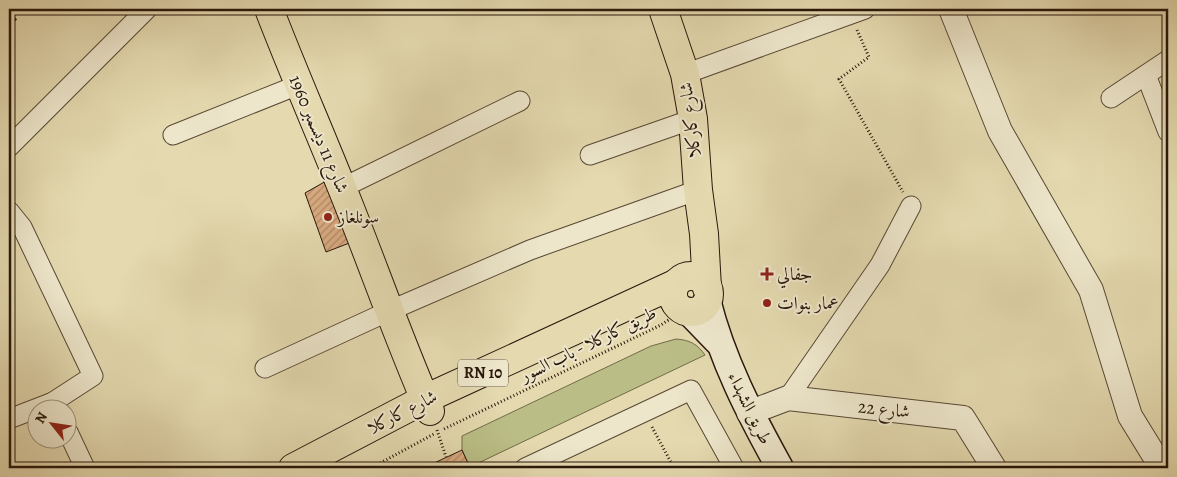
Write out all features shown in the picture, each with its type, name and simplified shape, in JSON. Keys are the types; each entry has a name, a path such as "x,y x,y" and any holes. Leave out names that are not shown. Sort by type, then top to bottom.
{"main road":[{"name":"شارع 11 ديسمبر 1960","path":"269,9 298,85 342,188 388,311 431,414"},
{"name":"شارع كاركلا","path":"322,468 641,312 688,296 697,254 704,234 692,119 685,74 663,9"},
{"name":"طريق الشهداء","path":"688,296 722,348 749,413 780,468"},
{"name":"شارع كاركلا","path":"293,468 431,414"}],"street":[{"path":"9,147 147,9"},
{"path":"951,9 1000,131 1092,290 1130,416 1162,468"},
{"path":"685,74 858,11"},
{"path":"1111,98 1168,60"},
{"path":"1146,75 1168,132"},
{"path":"173,135 298,85"},
{"path":"342,188 520,101"},
{"path":"590,155 692,119"},
{"path":"265,368 388,311 530,250 698,190"},
{"path":"788,398 880,265 911,206"},
{"path":"9,211 22,227 94,376 63,400"},
{"path":"525,468 691,390 734,468"},
{"name":"شارع 22","path":"749,413 788,398 963,418 994,468"},
{"path":"9,419 28,414"},
{"path":"76,450 85,468"}],"path":[{"path":"858,11 869,57 840,80 911,206"},
{"name":"طريق كاركلا - باب السور","path":"371,468 431,414 661,325 688,296"},
{"path":"643,411 674,468"},
{"path":"431,414 446,457"}],"green space":[{"path":"676,339 693,343 705,355 470,467 462,450 462,436 651,346"}],"building":[{"name":"سونلغاز","path":"328,180 352,242 326,252 305,193"},
{"path":"462,450 470,468 431,468 430,465"}],"railway":[{"path":"9,24 26,9"}],"place":[{"name":"سونلغاز","path":"328,217"},
{"name":"جفالي","path":"767,274"},
{"name":"عمار بنوات","path":"767,303"}]}
